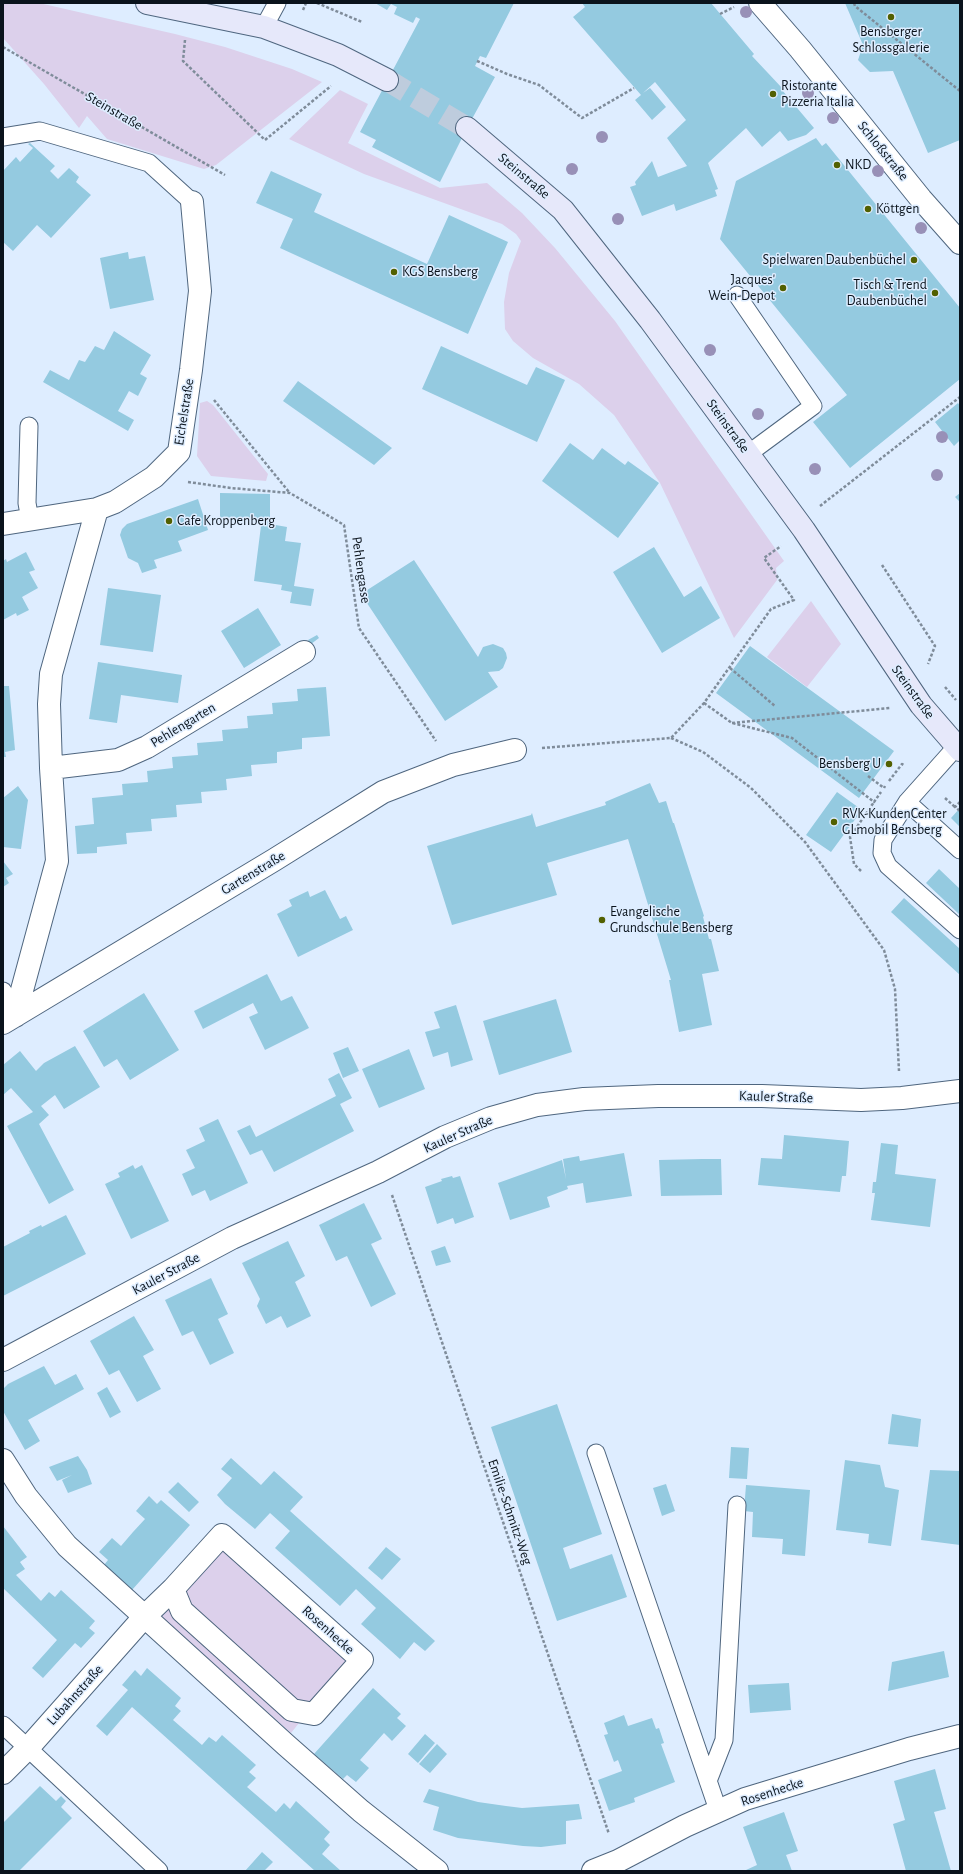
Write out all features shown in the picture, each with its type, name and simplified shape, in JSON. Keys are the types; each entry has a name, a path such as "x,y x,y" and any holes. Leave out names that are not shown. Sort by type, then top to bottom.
{"main road":[{"path":"147,3 264,27 338,55 388,80"},
{"name":"Steinstraße","path":"467,128 563,210 650,320 804,530 921,705 958,748"}],"street":[{"name":"Schloßstraße","path":"760,3 800,48 921,199 960,243"},
{"name":"Eichelstraße","path":"3,524 97,510 115,502 154,477 178,452 191,370 200,291 192,202"},
{"path":"9,1020 57,861 51,768 49,704 51,674 97,510"},
{"name":"Pehlengarten","path":"51,768 118,760 147,747 304,652"},
{"name":"Gartenstraße","path":"9,1020 274,860 383,792 453,765 515,750"},
{"name":"Kauler Straße","path":"3,1360 232,1238 378,1172 451,1135 491,1118 537,1105 584,1099 658,1096 762,1096 861,1100 902,1098 960,1091"},
{"path":"3,1460 26,1496 67,1546 355,1806 437,1871"},
{"name":"Rosenhecke","path":"145,1616 173,1589 222,1535 362,1660 314,1714 292,1710 182,1611 173,1589"},
{"name":"Lubahnstraße","path":"3,1773 28,1748 145,1616"},
{"name":"Rosenhecke","path":"593,1871 618,1861 718,1810 775,1790 909,1749 960,1736"}],"lane":[{"path":"264,27 277,3"},
{"path":"3,136 40,131 149,163 192,202"},
{"path":"737,295 813,406 748,454"},
{"path":"29,426 27,503 30,520"},
{"path":"958,748 907,802 883,840 882,853 888,866 960,930"},
{"path":"907,802 960,850"},
{"path":"3,991 9,1020"},
{"path":"596,1453 718,1810"},
{"path":"708,1781 724,1740 737,1505"},
{"path":"3,1725 159,1871"}],"path":[{"path":"317,3 362,22"},
{"path":"854,3 855,6 960,91"},
{"path":"189,12 183,61 265,140 331,86"},
{"name":"Steinstraße","path":"3,47 225,175"},
{"path":"477,61 507,74 539,85 582,118 634,88"},
{"path":"191,370 290,492"},
{"path":"804,530 815,510 960,396"},
{"name":"Pehlengasse","path":"154,477 231,488 290,492 344,525 359,628 453,765"},
{"path":"671,738 704,703 771,609 794,600 764,558"},
{"path":"882,565 935,646 928,664"},
{"path":"730,668 775,706"},
{"path":"704,703 732,723 792,738 874,802 884,788"},
{"path":"732,723 921,705"},
{"path":"515,750 671,738 703,752 751,788 805,842 884,950 895,989 902,1098"},
{"path":"960,802 955,806 960,811"},
{"name":"Emilie-Schmitz-Weg","path":"378,1172 389,1188 618,1861"}],"shaded area":[{"path":"3,3 39,3 175,34 225,47 292,69 322,82 216,165 204,169 107,139 87,116 79,128 44,84 3,38"},
{"path":"340,90 368,104 348,143 440,188 487,183 522,213 555,248 615,321 784,561 776,568 777,580 734,638 660,483 614,415 579,384 533,358 513,341 505,329 504,302 509,273 521,241 516,234 502,224 364,174 289,139"},
{"path":"207,401 213,405 268,474 266,481 211,476 197,456 200,403"},
{"path":"811,601 841,644 807,687 767,657"},
{"path":"218,1549 228,1549 348,1657 348,1666 313,1707 294,1704 188,1608 184,1589"},
{"path":"171,1602 303,1718 291,1733 159,1615"}],"building":[{"path":"375,3 514,3 486,58 480,56 475,66 495,77 440,182 372,147 376,140 360,132 420,19 416,17 413,23 394,14 397,7 391,4 387,10"},
{"path":"582,3 711,3 754,54 752,56 783,89 782,90 814,128 806,135 788,141 780,131 762,147 746,128 708,163 718,189 715,190 717,196 676,211 674,204 642,216 630,187 636,185 635,182 652,161 658,177 687,166 667,138 686,120 655,82 643,93 650,88 666,107 652,120 635,100 641,95 573,17 585,7"},
{"path":"845,3 960,3 960,140 928,153 893,71 870,72 858,60 863,45"},
{"path":"816,138 822,146 826,143 960,308 960,379 850,468 813,422 847,395 720,239 736,181"},
{"path":"30,143 55,166 50,171 58,179 69,168 79,177 76,182 91,195 51,238 37,225 13,251 3,242 3,171 16,157 20,162 33,148 28,144"},
{"path":"271,171 322,194 314,212 427,264 449,215 508,242 468,334 280,248 293,219 256,203"},
{"path":"128,252 129,259 145,256 154,300 110,309 100,258"},
{"path":"114,331 151,355 140,374 147,378 138,396 129,391 118,411 134,420 128,431 43,382 50,370 69,380 79,360 85,362 95,346 104,350"},
{"path":"441,346 527,385 536,367 565,380 537,442 422,389"},
{"path":"298,381 392,448 374,465 283,401"},
{"path":"958,403 960,406 960,440 954,446 935,422"},
{"path":"570,443 593,460 602,448 625,465 628,461 659,483 618,538 542,481"},
{"path":"220,493 270,494 270,524 287,527 285,541 301,543 294,586 314,589 311,606 290,603 292,592 281,590 282,585 254,581 262,518 220,518"},
{"path":"960,493 960,502 955,497"},
{"path":"198,499 208,530 178,541 182,551 154,560 157,568 142,573 138,563 128,558 120,535 122,529 127,524"},
{"path":"654,547 684,597 701,586 720,618 662,653 613,572"},
{"path":"26,552 35,570 29,572 38,588 22,597 29,610 17,616 16,613 3,620 3,561 6,559 7,562"},
{"path":"414,560 478,657 483,647 493,644 503,648 507,658 503,668 499,671 488,672 498,687 445,721 361,594"},
{"path":"108,588 161,595 153,652 100,645"},
{"path":"258,608 281,645 244,668 221,631"},
{"path":"317,635 319,638 311,644 308,640"},
{"path":"750,646 894,751 859,798 716,693"},
{"path":"98,662 182,675 178,703 121,695 117,723 89,719"},
{"path":"3,686 9,686 15,750 5,752 6,757 3,757"},
{"path":"326,687 330,736 302,738 302,749 277,752 277,763 251,765 252,776 226,779 227,790 201,792 202,803 176,805 177,817 151,819 152,831 126,833 127,844 97,847 97,853 77,854 75,826 94,824 92,798 123,795 122,784 148,782 147,771 173,768 172,757 198,755 197,743 223,741 222,730 248,728 247,716 273,714 272,703 298,701 297,689"},
{"path":"650,783 659,803 666,801 704,916 709,939 711,939 719,971 702,974 712,1025 679,1032 669,980 671,980 628,839 547,863 557,895 452,925 427,846 531,815 532,813 536,827 606,805 605,802"},
{"path":"18,786 28,800 21,849 3,847 3,798"},
{"name":"RVK-KundenCenter GLmobil Bensberg","path":"837,792 862,810 831,852 806,835"},
{"path":"960,808 960,827 951,818"},
{"path":"3,861 13,874 6,878 9,883 3,887"},
{"path":"939,869 960,889 960,915 926,883"},
{"path":"325,890 340,919 346,916 353,930 298,957 277,914 292,906 289,900 308,891 310,897"},
{"path":"904,898 960,949 960,975 891,912"},
{"path":"267,974 281,1001 292,996 309,1028 265,1050 249,1017 258,1013 253,1003 203,1029 194,1011"},
{"path":"144,993 179,1050 130,1080 117,1059 104,1067 83,1031"},
{"path":"556,999 572,1052 499,1075 483,1021"},
{"path":"456,1005 473,1060 451,1067 448,1052 433,1057 425,1032 440,1028 434,1012"},
{"path":"75,1046 100,1087 64,1109 55,1095 41,1106 49,1115 39,1124 74,1190 49,1204 7,1126 33,1112 11,1088 3,1095 3,1065 20,1051 36,1071 44,1063"},
{"path":"348,1047 359,1071 343,1078 333,1053"},
{"path":"409,1049 425,1089 379,1108 362,1069"},
{"path":"339,1073 352,1098 340,1104 354,1131 274,1172 262,1150 250,1155 237,1131 250,1125 256,1137 336,1096 328,1079"},
{"path":"218,1119 248,1183 210,1201 205,1190 192,1196 182,1174 195,1168 186,1150 205,1141 199,1128"},
{"path":"784,1135 849,1141 846,1176 842,1176 840,1192 758,1185 761,1158 782,1159"},
{"path":"881,1143 898,1145 895,1174 936,1179 930,1227 871,1220 875,1193 872,1193 873,1182 876,1182"},
{"path":"624,1153 632,1196 586,1203 583,1183 567,1186 568,1189 547,1197 550,1207 510,1220 498,1183 562,1160 566,1179 563,1159 579,1156 580,1161"},
{"path":"721,1159 722,1195 661,1196 659,1160"},
{"path":"133,1165 135,1169 142,1165 169,1221 131,1239 105,1184 120,1177 118,1173"},
{"path":"452,1176 453,1178 460,1176 474,1217 455,1224 453,1218 437,1224 425,1187 442,1181 441,1179"},
{"path":"364,1203 382,1239 371,1244 396,1294 371,1307 347,1256 336,1261 319,1225"},
{"path":"66,1215 86,1254 3,1296 3,1247 30,1233 29,1231 41,1225 42,1227"},
{"path":"288,1241 305,1276 295,1282 311,1316 287,1328 281,1316 266,1324 257,1306 260,1299 242,1263"},
{"path":"445,1246 451,1262 436,1266 431,1251"},
{"path":"211,1278 228,1314 218,1319 234,1353 210,1365 193,1331 182,1336 165,1300"},
{"path":"134,1316 154,1350 143,1356 161,1389 137,1402 119,1370 109,1375 90,1341"},
{"path":"44,1366 55,1385 76,1374 84,1389 28,1420 40,1441 25,1450 3,1411 3,1389 8,1384"},
{"path":"107,1387 121,1412 110,1418 97,1393"},
{"path":"557,1404 602,1534 563,1548 570,1569 612,1554 627,1597 557,1621 491,1427"},
{"path":"892,1414 921,1419 918,1447 888,1444"},
{"path":"731,1447 749,1448 747,1479 729,1478"},
{"path":"78,1456 87,1470 92,1484 68,1493 62,1480 72,1475 57,1481 49,1467"},
{"path":"231,1458 261,1485 274,1471 303,1497 290,1511 435,1641 425,1651 414,1642 400,1659 361,1624 376,1608 356,1589 340,1606 275,1548 290,1531 270,1513 255,1529 225,1504 217,1495 232,1478 221,1469"},
{"path":"845,1460 880,1465 885,1487 899,1490 891,1546 868,1543 869,1534 836,1530"},
{"path":"930,1470 960,1471 960,1545 921,1540"},
{"path":"178,1482 199,1502 189,1512 168,1492"},
{"path":"666,1484 675,1511 662,1516 653,1488"},
{"path":"746,1485 810,1490 805,1556 782,1554 783,1539 752,1537 753,1512 744,1511"},
{"path":"149,1496 157,1504 161,1500 190,1525 132,1590 104,1565 108,1560 99,1552 112,1538 121,1546 145,1519 136,1511"},
{"path":"3,1526 27,1557 20,1562 25,1569 16,1575 41,1601 49,1592 55,1597 61,1590 95,1621 89,1628 95,1633 81,1648 75,1643 43,1678 32,1668 57,1640 3,1588"},
{"path":"386,1547 401,1559 382,1580 368,1568"},
{"path":"944,1651 949,1677 888,1691 892,1662"},
{"path":"147,1668 181,1698 175,1706 181,1711 173,1720 202,1745 209,1737 216,1742 222,1735 256,1765 249,1772 256,1778 247,1787 276,1812 284,1803 290,1809 296,1801 330,1832 324,1839 330,1845 322,1854 341,1871 315,1871 132,1707 107,1736 96,1726 128,1690 122,1685 135,1670 141,1676"},
{"path":"789,1683 791,1710 750,1713 748,1685"},
{"path":"373,1688 401,1714 397,1718 406,1726 392,1741 384,1733 360,1760 369,1768 356,1782 347,1775 343,1779 314,1754"},
{"path":"624,1715 628,1726 652,1718 656,1729 659,1728 664,1743 661,1744 675,1782 634,1798 635,1802 609,1811 598,1780 622,1771 618,1760 614,1762 604,1735 608,1734 604,1723"},
{"path":"425,1734 435,1743 418,1763 408,1754"},
{"path":"437,1744 447,1754 430,1773 419,1764"},
{"path":"935,1769 946,1809 934,1812 951,1871 906,1871 893,1824 905,1820 894,1781"},
{"path":"40,1786 56,1801 61,1796 66,1801 61,1807 72,1818 19,1871 3,1871 3,1823"},
{"path":"429,1789 478,1802 522,1808 579,1804 582,1819 566,1821 566,1844 541,1847 523,1846 458,1838 433,1830 439,1807 423,1802"},
{"path":"784,1812 798,1851 786,1855 792,1871 747,1871 746,1870 757,1865 743,1827"},
{"path":"262,1852 273,1862 264,1871 245,1871"}],"tunnel":[{"path":"387,80 467,128"}],"place":[{"name":"Bensberger Schlossgalerie","path":"891,17"},
{"name":"Ristorante Pizzeria Italia","path":"773,94"},
{"name":"NKD","path":"837,165"},
{"name":"Köttgen","path":"868,209"},
{"name":"Spielwaren Daubenbüchel","path":"914,260"},
{"name":"KGS Bensberg","path":"394,272"},
{"name":"Jacques' Wein-Depot","path":"783,288"},
{"name":"Tisch & Trend Daubenbüchel","path":"935,293"},
{"name":"Cafe Kroppenberg","path":"169,521"},
{"name":"Bensberg U","path":"889,764"},
{"name":"RVK-KundenCenter GLmobil Bensberg","path":"834,822"},
{"name":"Evangelische Grundschule Bensberg","path":"602,920"}]}
